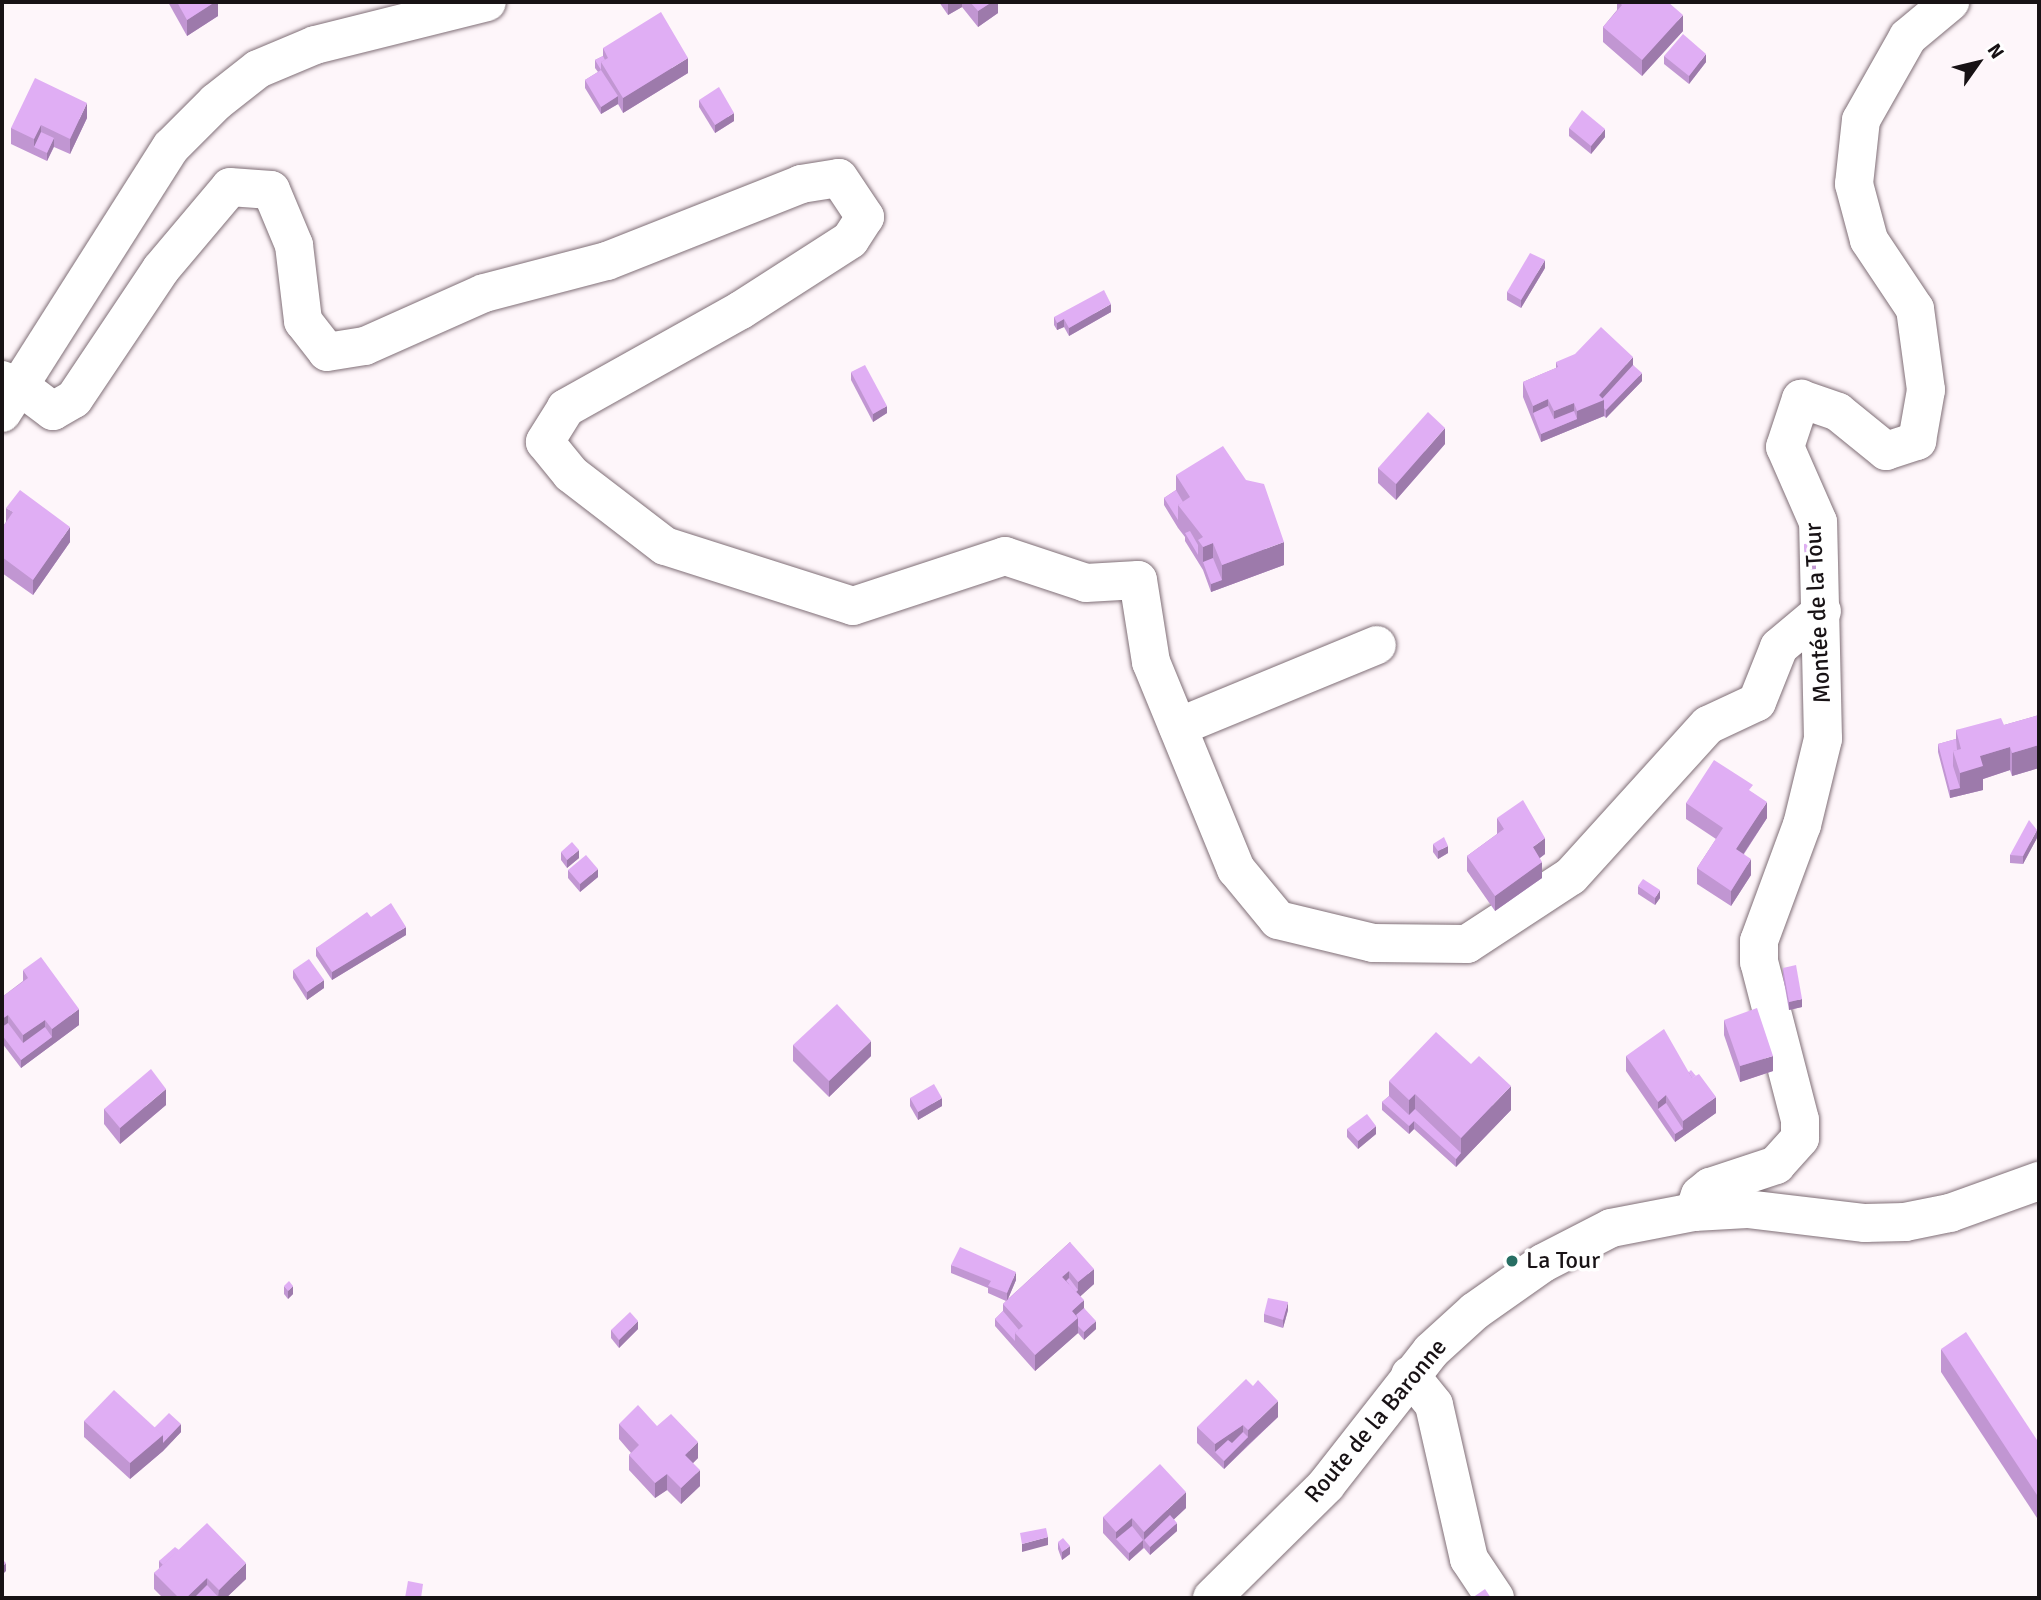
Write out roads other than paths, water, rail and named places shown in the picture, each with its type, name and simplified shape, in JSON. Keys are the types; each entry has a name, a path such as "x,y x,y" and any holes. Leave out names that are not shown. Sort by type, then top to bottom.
{"street":[{"path":"487,2 315,45 258,69 216,102 172,148 8,393 53,411 74,399 161,269 230,187 271,190 295,245 303,321 327,352 365,346 484,293 607,261 801,184 839,178 865,217 850,240 741,310 566,408 545,442 570,474 665,547 853,606 1005,556 1086,583 1138,580 1151,662 1236,869 1278,920 1373,943 1467,944 1571,876 1708,725 1757,702 1779,647 1822,611"},
{"name":"Montée de la Tour","path":"1694,1212 1700,1195 1710,1187 1776,1165 1800,1138 1800,1120 1759,962 1759,942 1802,825 1823,739 1818,522 1785,447 1801,399 1838,412 1886,451 1917,441 1926,390 1915,309 1869,240 1854,184 1861,120 1909,37 1950,2"},
{"path":"1178,727 1377,645"},
{"name":"Route de la Baronne","path":"1212,1598 1326,1485 1410,1375 1475,1311 1543,1263 1611,1228 1694,1212 1747,1209 1865,1223 1905,1222 1950,1213 2039,1181"},
{"path":"1410,1375 1434,1405 1469,1559 1496,1598"}],"place":[{"name":"La Tour","path":"1512,1261"}]}
